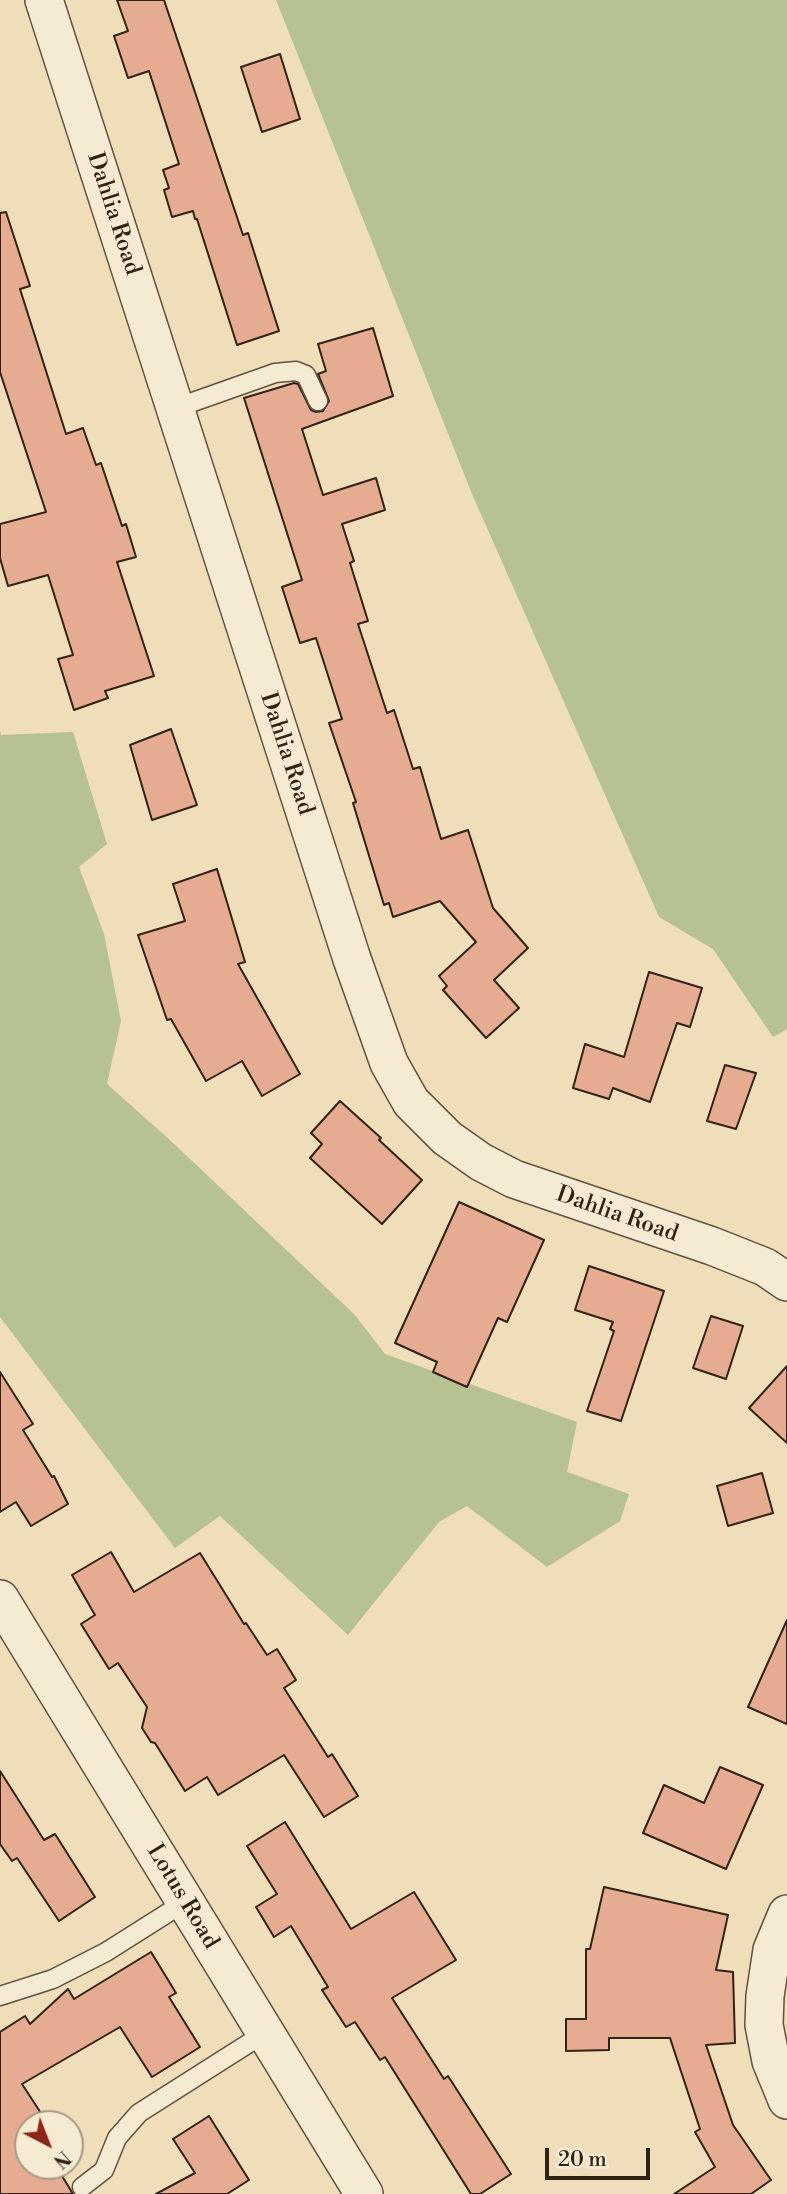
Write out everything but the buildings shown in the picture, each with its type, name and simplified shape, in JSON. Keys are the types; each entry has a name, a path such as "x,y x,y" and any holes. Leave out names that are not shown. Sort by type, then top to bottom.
{"street":[{"name":"Dahlia Road","path":"44,0 352,959 388,1063 411,1102 447,1138 481,1162 514,1179 712,1246 765,1267 787,1282"},
{"name":"Lotus Road","path":"0,1599 364,2194"},
{"path":"787,1914 772,1950 764,2025 771,2061 787,2100"}],"lane":[{"path":"176,408 275,373 296,371 306,375 318,401"},
{"path":"0,1997 53,1979 106,1952 185,1902"},
{"path":"82,2187 104,2170 117,2138 139,2113 265,2034"}],"green space":[{"path":"276,0 787,0 787,1029 773,1037 713,949 659,917 472,494"},
{"path":"0,731 1,735 73,732 107,844 79,867 104,934 121,1021 107,1084 355,1315 385,1354 577,1422 567,1472 629,1494 620,1521 547,1567 467,1506 439,1522 348,1635 220,1516 175,1548 0,1317"}]}
